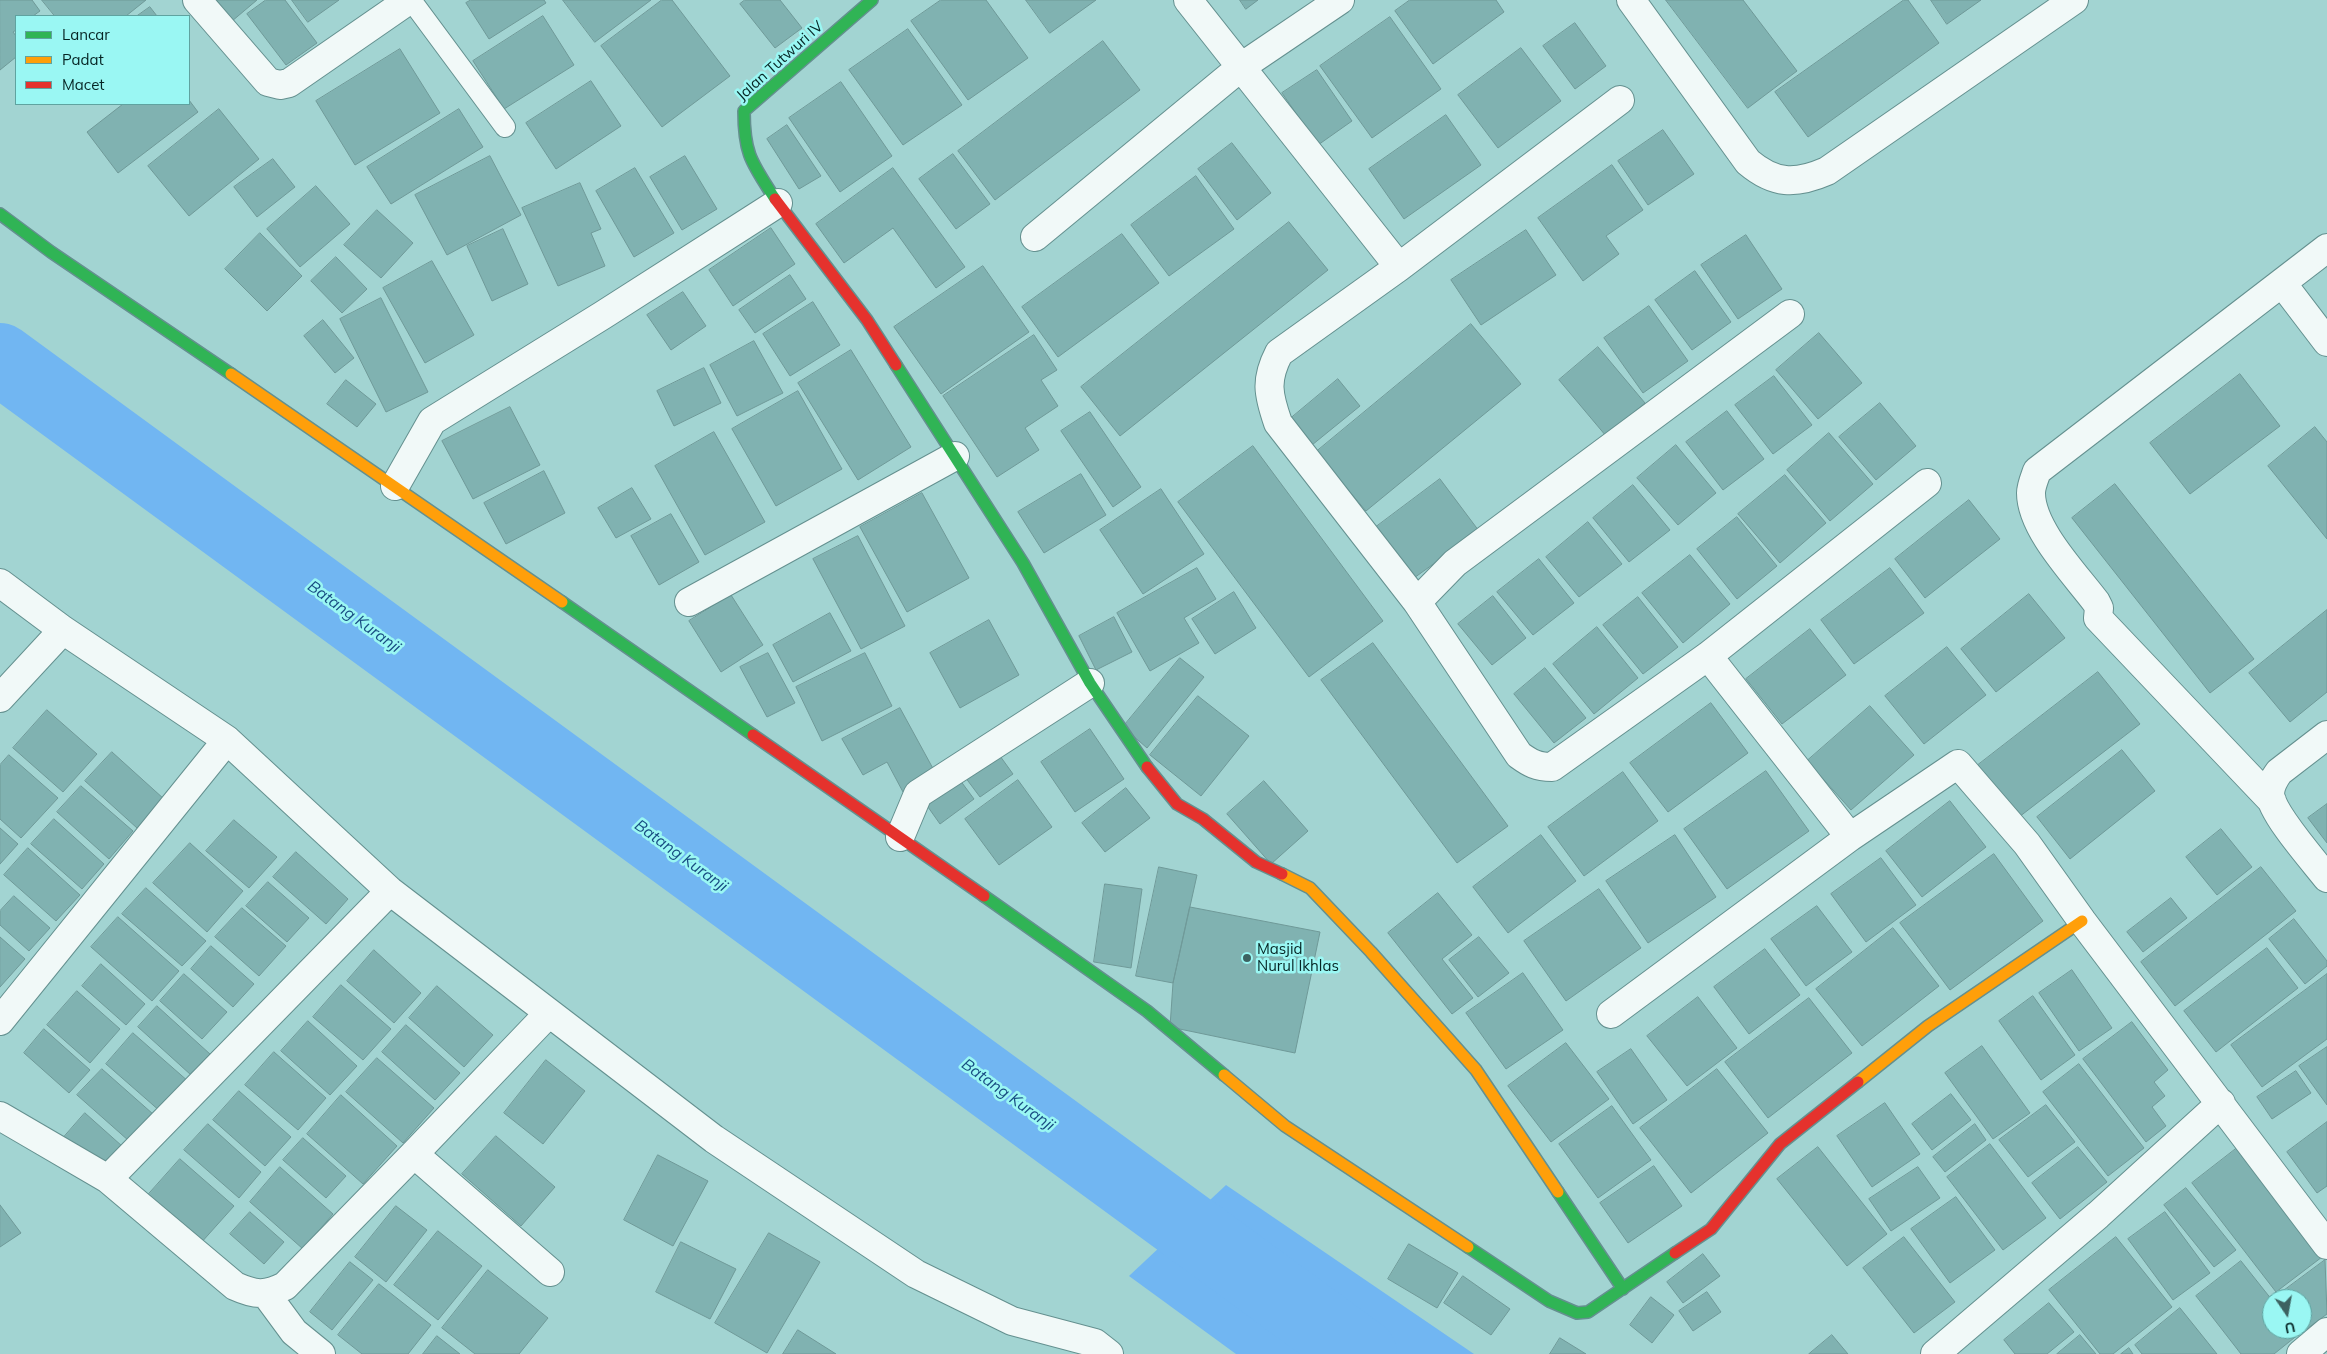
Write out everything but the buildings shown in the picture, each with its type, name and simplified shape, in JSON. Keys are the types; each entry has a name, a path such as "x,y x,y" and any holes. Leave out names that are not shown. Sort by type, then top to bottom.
{"street":[{"path":"197,0 268,82 280,85 289,83 410,0"},
{"name":"Jalan Tutwuri IV","path":"778,203 750,160 744,134 744,111 872,0"},
{"path":"1188,0 1398,267"},
{"path":"1035,237 1241,67 1340,0"},
{"path":"1631,0 1748,162 1762,174 1792,182 1811,178 1827,171 2066,2"},
{"path":"1620,100 1398,267 1279,353 1271,369 1268,388 1278,423 1416,602 1519,755 1530,764 1540,767 1552,766 1708,656 1927,483"},
{"path":"395,486 432,421 778,203 867,320 1023,564 1090,683 1158,783 1177,804 1203,820 1256,862 1310,888 1372,952 1476,1070 1623,1289"},
{"path":"0,214 51,252 395,486 900,836 1147,1011 1285,1126 1549,1301 1577,1313 1588,1312 1711,1229 1780,1144 1928,1026 2082,920"},
{"path":"2272,801 2098,618 2096,602 2048,538 2038,521 2032,505 2031,491 2038,471 2327,248"},
{"path":"2282,283 2327,342"},
{"path":"1416,602 1455,564 1790,314"},
{"path":"689,602 955,456"},
{"path":"0,583 63,630 227,740 390,891 714,1139 916,1274 1012,1321 1095,1343 1109,1354"},
{"path":"0,698 63,630"},
{"path":"1708,656 1850,837"},
{"path":"900,836 918,794 1090,683"},
{"path":"2327,735 2279,772 2271,787 2275,810 2327,878"},
{"path":"0,1020 227,740"},
{"path":"1611,1014 1850,837 1958,764 2027,844 2327,1245"},
{"path":"108,1179 390,891"},
{"path":"0,1116 108,1179 235,1286 251,1293 266,1294 285,1286 549,1013"},
{"path":"1935,1354 2098,1216 2221,1103"},
{"path":"414,1154 550,1272"},
{"path":"266,1294 294,1332 321,1354"},
{"path":"2301,1354 2327,1332"}],"lane":[{"path":"410,0 505,127"}],"water":[{"path":"1226,1185 1474,1354 1236,1354 1129,1276"}],"waterway":[{"name":"Batang Kuranji","path":"0,359 1361,1354"}],"traffic: fast":[{"path":"775,199 751,158 744,126 744,111 872,0"},
{"path":"0,214 51,252 231,374"},
{"path":"896,365 1023,563 1090,683 1147,767"},
{"path":"562,602 753,735"},
{"path":"984,896 1147,1011 1224,1075"},
{"path":"1558,1192 1623,1289"},
{"path":"1468,1247 1549,1301 1577,1313 1588,1312 1675,1253"}],"traffic: slow":[{"path":"231,374 562,602"},
{"path":"1282,874 1310,888 1371,952 1476,1070 1558,1192"},
{"path":"1858,1082 1928,1026 2082,921"},
{"path":"1224,1075 1285,1126 1468,1247"}],"traffic: jam":[{"path":"775,199 867,320 896,365"},
{"path":"753,735 984,896"},
{"path":"1147,767 1177,804 1203,819 1256,862 1282,874"},
{"path":"1675,1253 1711,1229 1780,1144 1858,1082"}],"place":[{"name":"Masjid Nurul Ikhlas","path":"1247,958"}]}
